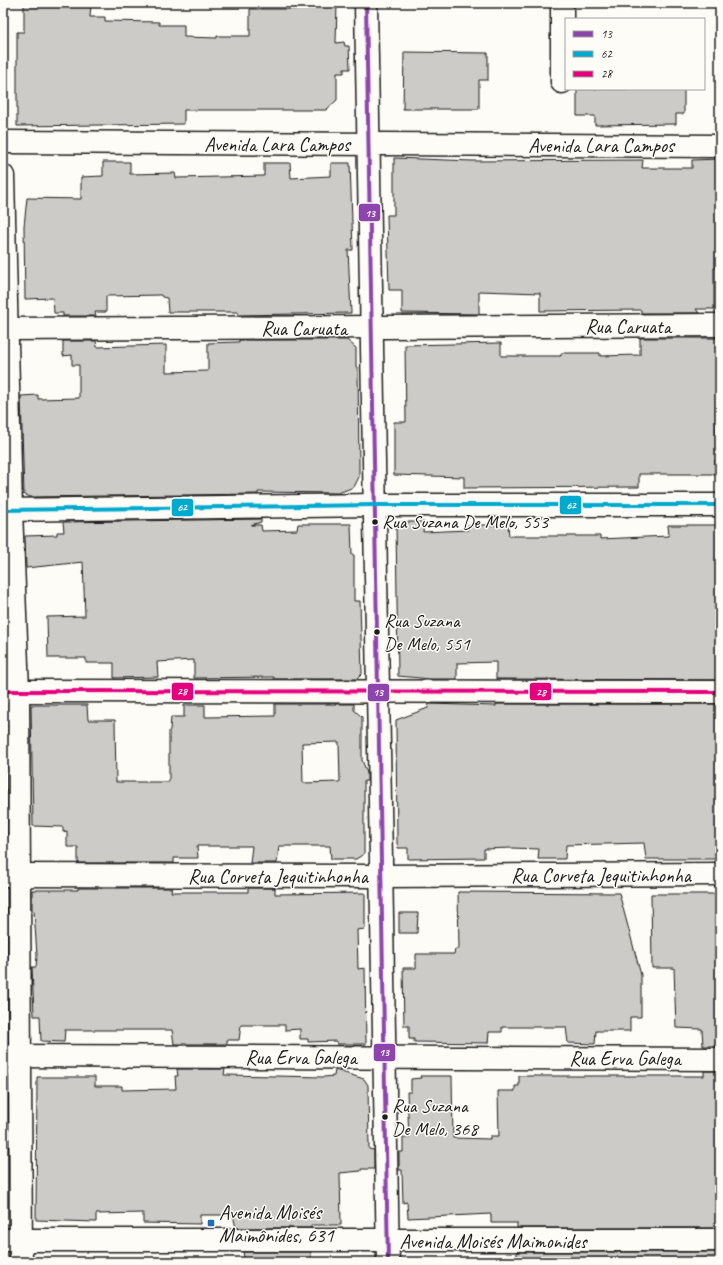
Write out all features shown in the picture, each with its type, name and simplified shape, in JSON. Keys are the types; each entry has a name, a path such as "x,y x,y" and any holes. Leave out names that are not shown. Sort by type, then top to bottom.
{"street":[{"path":"366,3 388,1252"},
{"path":"562,3 562,82"},
{"name":"Avenida Lara Campos","path":"3,142 720,146"},
{"path":"3,176 7,329 7,510 11,691 12,1240 21,1262"},
{"name":"Rua Caruata","path":"7,329 720,326"},
{"path":"7,510 375,505 720,505"},
{"path":"11,691 720,692"},
{"name":"Rua Corveta Jequitinhonha","path":"11,875 381,876 720,874"},
{"name":"Rua Erva Galega","path":"11,1056 720,1059"},
{"name":"Avenida Moisés Maimonides","path":"12,1240 388,1252 720,1240"}],"building":[{"path":"24,3 91,3 90,17 105,17 105,21 159,22 159,25 184,25 184,37 217,38 217,36 250,36 250,9 304,9 304,3 337,3 336,43 344,42 345,46 349,46 350,69 344,69 344,73 337,73 337,100 326,110 184,110 184,124 17,126 17,32 24,32"},
{"path":"404,52 488,53 488,80 479,80 479,109 403,109"},
{"path":"577,90 684,90 684,114 676,114 676,124 595,125 595,116 577,116"},
{"path":"394,158 472,161 643,160 642,168 692,168 692,160 720,159 720,268 714,268 714,309 696,309 699,313 641,313 641,310 540,311 540,293 479,291 479,314 402,313 402,290 389,290 387,215 394,215"},
{"path":"103,162 130,162 130,174 175,173 176,178 264,176 264,163 290,163 291,178 331,176 331,163 350,163 353,250 348,250 351,313 238,315 238,312 168,312 167,298 162,297 161,295 106,296 106,312 95,312 96,316 63,316 63,313 54,313 53,298 25,299 24,226 27,198 81,199 81,177 103,176"},
{"path":"640,338 718,338 720,341 720,391 717,391 716,433 719,433 719,460 715,460 715,474 639,474 639,487 464,488 464,477 394,475 394,422 406,422 405,345 501,343 501,356 561,356 561,353 600,353 600,356 640,355"},
{"path":"239,340 347,340 356,348 356,367 358,367 359,477 354,487 338,493 258,492 258,494 30,497 24,494 21,396 38,395 38,399 79,398 79,365 72,365 72,355 63,356 63,341 96,341 97,347 166,345 166,372 208,371 208,343 239,342"},
{"path":"261,519 261,522 251,525 261,525 262,531 297,530 298,524 351,524 352,555 354,555 354,601 360,601 362,674 357,679 274,679 274,677 194,678 194,660 157,662 158,677 114,678 114,663 86,663 86,658 48,658 47,617 85,616 83,562 26,568 25,536 57,535 57,532 64,532 63,522"},
{"path":"396,522 424,522 423,532 468,530 467,525 508,525 509,536 600,536 600,539 669,536 668,525 720,525 720,680 496,679 496,662 457,663 457,679 431,679 398,676"},
{"path":"275,704 354,704 354,710 362,717 362,760 367,773 367,781 364,781 364,854 356,859 331,859 330,846 279,846 277,863 250,863 252,846 197,846 198,858 174,858 174,863 78,863 78,847 67,847 67,831 63,832 63,827 33,826 31,705 87,705 88,720 115,720 116,782 169,782 169,731 171,717 184,717 184,705 205,705 205,717 275,716","holes":["339,742 340,782 303,783 302,743"]},
{"path":"429,704 496,706 496,704 720,704 720,859 646,859 644,843 566,845 565,859 538,859 539,849 512,848 484,849 484,858 408,859 408,848 398,848 397,843 396,720 428,708"},
{"path":"78,888 172,888 171,892 248,892 248,888 275,888 275,894 365,893 365,929 357,930 358,969 365,968 366,1044 337,1044 337,1041 308,1042 308,1039 300,1039 300,1029 285,1030 285,1025 241,1025 239,1040 227,1040 227,1044 174,1044 172,1030 65,1030 64,1042 41,1041 40,1016 34,1016 32,967 36,967 37,956 34,911 32,911 32,890 78,890"},
{"path":"458,892 619,893 641,975 641,1017 630,1017 630,1031 596,1031 595,1044 568,1043 566,1027 502,1027 502,1032 489,1032 488,1043 414,1042 414,1039 409,1039 409,1026 404,1026 403,968 416,968 416,954 454,954 455,949 459,949"},
{"path":"651,894 720,894 720,1046 703,1046 702,1029 676,1028 674,968 652,968"},
{"path":"399,913 418,913 417,933 399,933"},
{"path":"177,1069 225,1069 224,1075 324,1077 334,1076 335,1070 364,1079 368,1085 369,1149 374,1150 374,1169 361,1169 361,1171 340,1173 341,1225 311,1225 311,1228 236,1228 233,1215 200,1215 200,1224 143,1223 143,1213 96,1214 96,1222 36,1220 37,1077 95,1077 95,1086 122,1086 122,1090 176,1089 175,1076 178,1076"},
{"path":"704,1071 720,1071 720,1228 517,1228 517,1223 491,1223 491,1214 408,1218 407,1202 403,1203 402,1170 399,1170 399,1152 403,1152 403,1138 409,1138 407,1092 411,1092 411,1079 421,1078 420,1076 452,1076 453,1138 490,1139 490,1136 499,1136 498,1091 515,1091 515,1086 519,1086 519,1076 704,1076"},
{"path":"243,1252 311,1252 311,1262 245,1262"},
{"path":"517,1252 720,1252 720,1262 517,1262"}],"transit line":[{"name":"13","path":"366,3 388,1262"},
{"name":"62","path":"3,510 375,505 720,505"},
{"name":"28","path":"3,691 720,692"}],"place":[{"name":"Rua Suzana De Melo, 553","path":"375,522"},
{"name":"Rua Suzana De Melo, 551","path":"377,632"},
{"name":"Rua Suzana De Melo, 368","path":"385,1117"},
{"name":"Avenida Moisés Maimônides, 631","path":"211,1223"}]}
